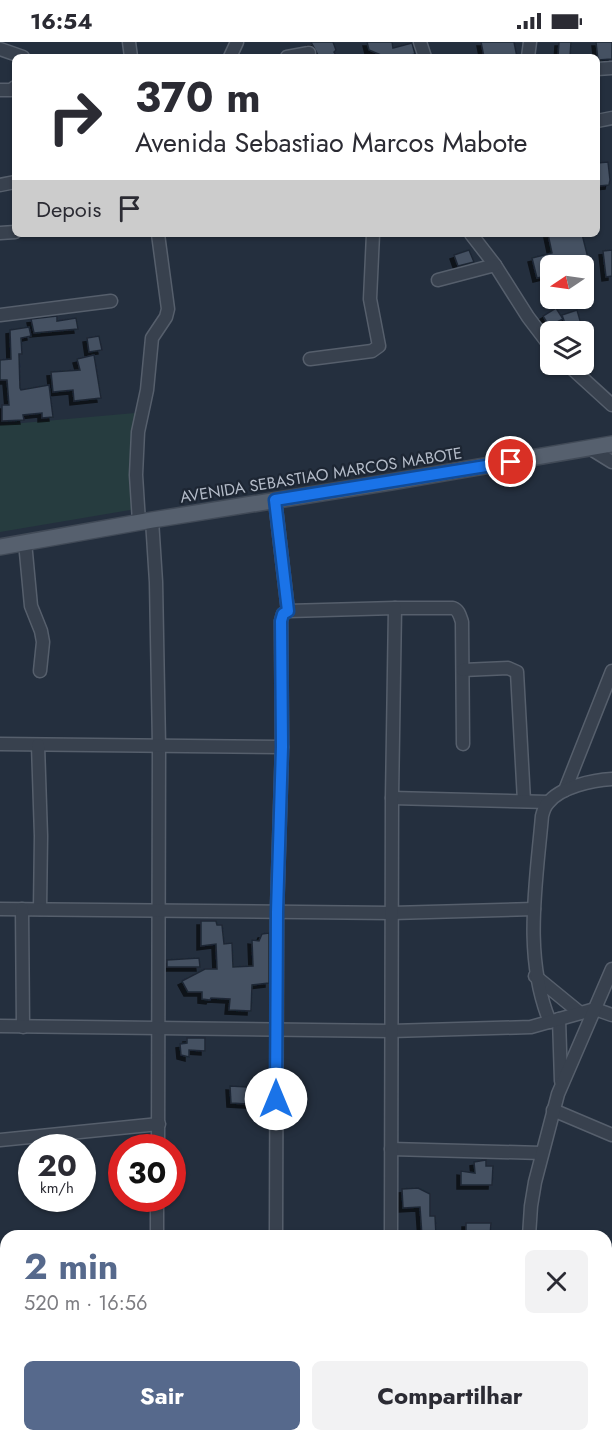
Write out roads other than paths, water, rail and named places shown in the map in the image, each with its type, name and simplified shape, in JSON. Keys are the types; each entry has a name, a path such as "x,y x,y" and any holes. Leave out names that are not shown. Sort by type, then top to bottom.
{"main road":[{"name":"AVENIDA SEBASTIAO MARCOS MABOTE","path":"0,547 612,444"}],"street":[{"path":"0,49 14,54"},
{"path":"158,237 168,309 166,317 152,338 147,390 138,432 136,475 156,582 159,746 159,1134"},
{"path":"310,359 372,351 379,346 370,299 373,237"},
{"path":"473,237 495,265 540,333"},
{"path":"438,280 495,265"},
{"path":"0,315 111,301"},
{"path":"579,375 612,405"},
{"path":"591,449 612,462"},
{"path":"275,500 288,611"},
{"path":"25,542 31,606 43,642 40,671"},
{"path":"391,1230 395,608"},
{"path":"276,1230 277,912 282,747 281,621 283,614 288,611 457,609 462,622 463,744"},
{"path":"463,670 508,668 518,672 524,801"},
{"path":"565,790 612,671"},
{"path":"0,744 282,747"},
{"path":"38,745 41,836 40,909"},
{"path":"562,1086 554,1021 542,1003 535,976 534,909 542,816 548,802 565,790 588,782 612,779"},
{"path":"392,798 548,802"},
{"path":"0,909 392,913 534,909"},
{"path":"22,909 23,1027"},
{"path":"529,1230 531,1206 553,1110 612,969"},
{"path":"535,976 579,1012"},
{"path":"0,1026 276,1031 507,1029 531,1027 595,1009 612,1015"},
{"path":"553,1110 612,1135"},
{"path":"0,1140 159,1124"},
{"path":"391,1149 542,1153"},
{"path":"157,1230 158,1212"}]}
